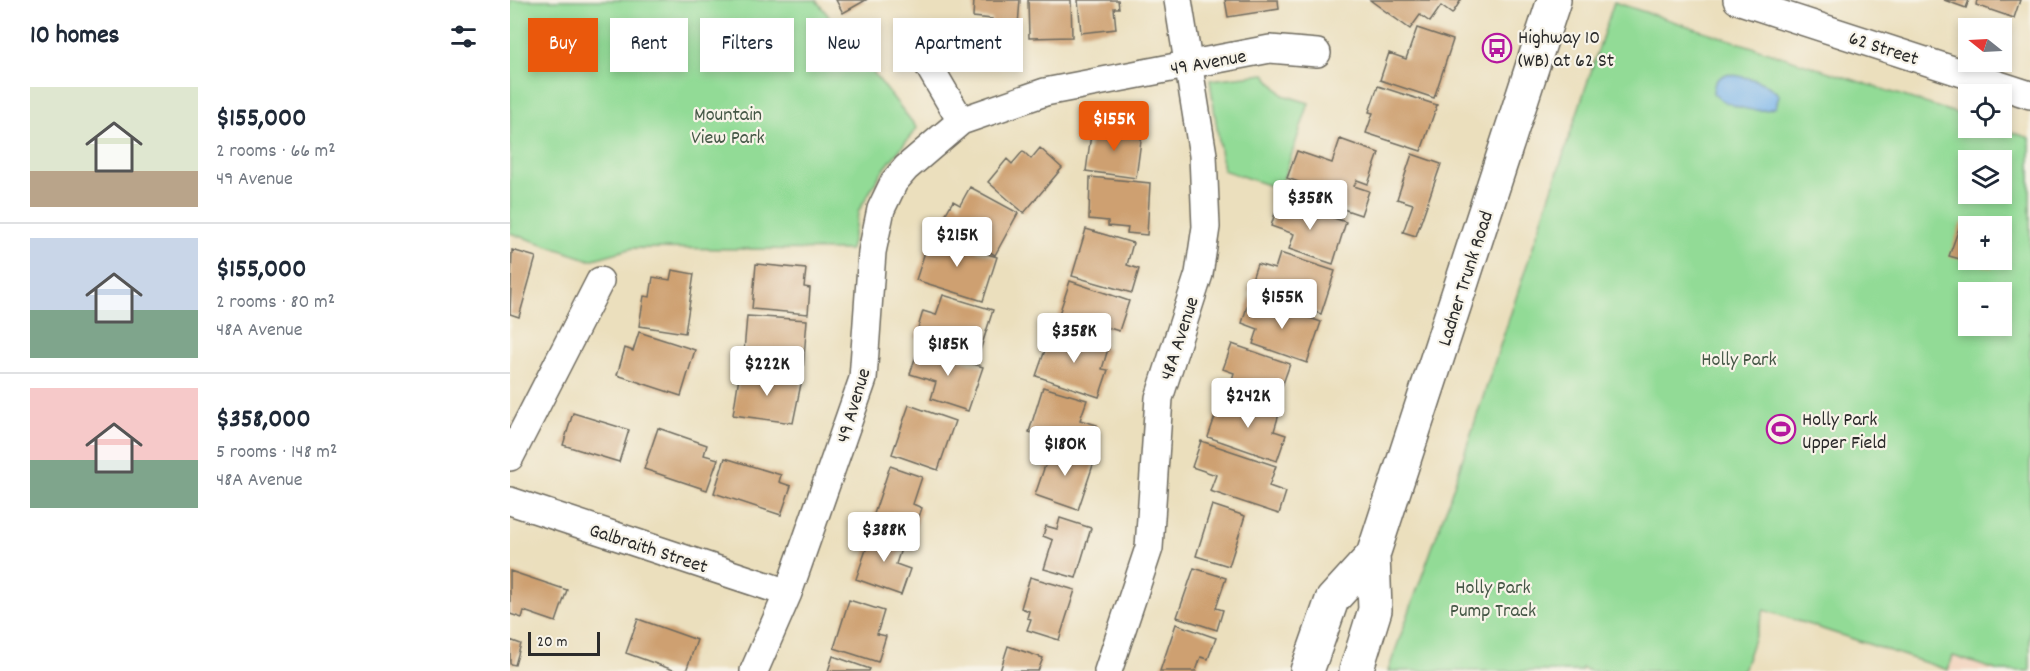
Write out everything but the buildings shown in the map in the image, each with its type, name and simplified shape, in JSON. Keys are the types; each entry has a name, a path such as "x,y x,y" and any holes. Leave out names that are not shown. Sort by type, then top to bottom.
{"main road":[{"name":"Ladner Trunk Road","path":"1356,671 1375,609 1373,555 1554,0"},
{"name":"Ladner Trunk Road","path":"1307,671 1332,600 1373,555"}],"street":[{"name":"48A Avenue","path":"1108,671 1149,548 1159,398 1199,274 1206,226 1203,155 1186,64 1178,0"},
{"name":"62 Street","path":"1737,0 2030,95"},
{"name":"49 Avenue","path":"754,671 788,593 863,379 872,252 881,208 894,182 906,168 961,120 1045,92 1270,50 1317,53"},
{"path":"933,72 961,120"},
{"path":"510,456 600,281"},
{"name":"Galbraith Street","path":"510,501 788,593"}],"shaded area":[{"path":"1953,655 1999,671 1948,671"}],"green space":[{"name":"Mountain View Park","path":"510,0 816,0 830,18 806,18 806,72 873,72 917,128 881,173 859,210 850,250 633,248 590,260 510,233"},
{"name":"Holly Park","path":"1614,2 1958,114 1958,138 2012,138 2012,132 2030,138 2030,671 1999,671 1953,656 1948,670 1764,610 1743,671 1590,671 1582,668 1581,671 1388,671 1447,506"},
{"path":"1265,74 1283,95 1309,103 1280,189 1223,170 1210,80"}],"water":[{"path":"1727,74 1749,78 1774,90 1779,95 1776,107 1752,110 1720,99 1713,94 1714,87 1720,77"}],"place":[{"name":"Highway 10 (WB) at 62 St","path":"1497,48"},
{"name":"Holly Park Upper Field","path":"1781,429"}],"park label":[{"name":"Holly Park Pump Track","path":"1493,598"}]}
